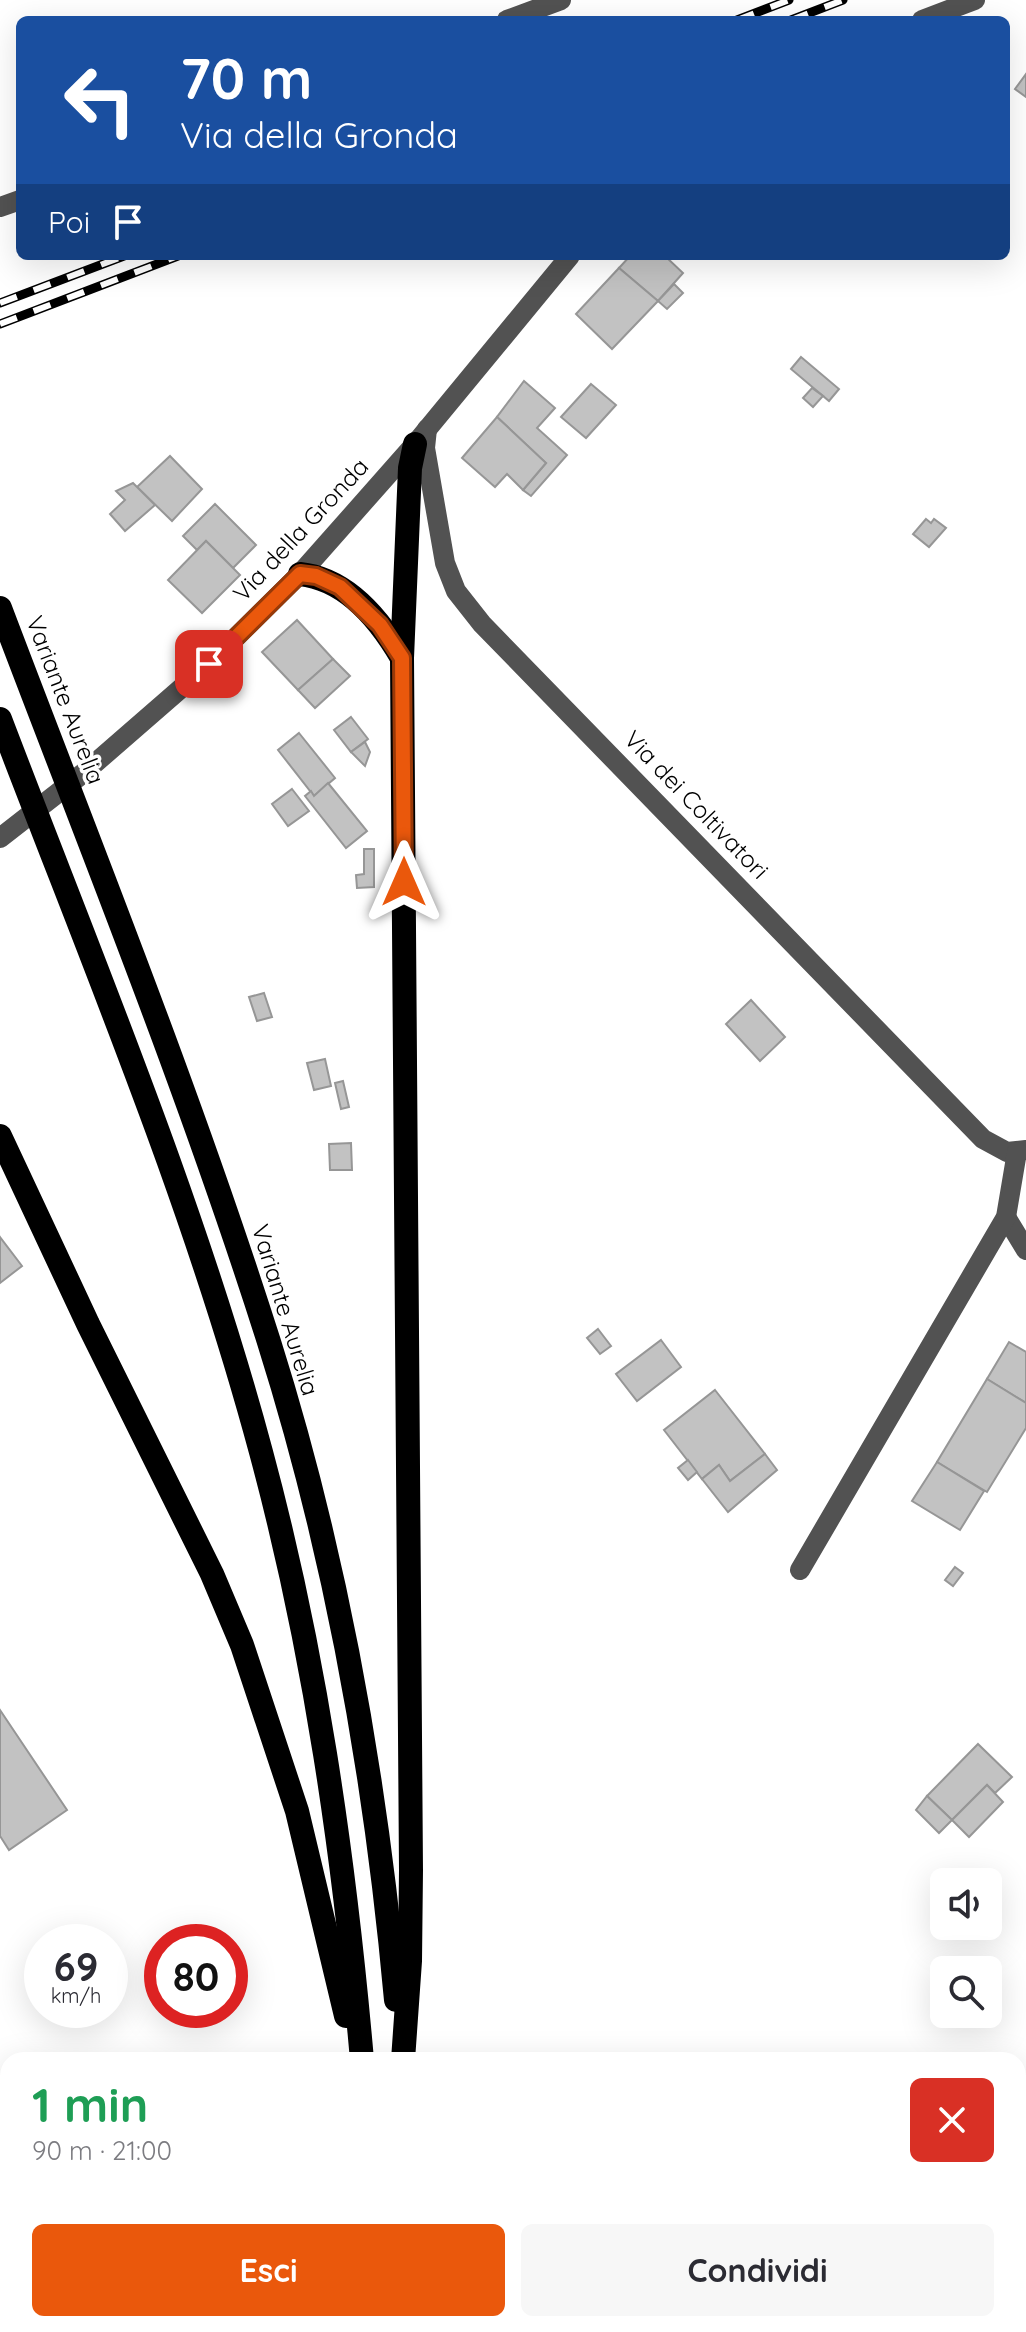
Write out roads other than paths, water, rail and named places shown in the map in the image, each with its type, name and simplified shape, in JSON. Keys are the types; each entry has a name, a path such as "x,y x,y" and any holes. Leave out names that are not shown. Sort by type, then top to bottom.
{"highway":[{"path":"403,2052 410,1961 411,1870 402,658 410,468 421,436"},
{"path":"300,574 316,576 340,587 380,625 402,658"},
{"name":"Variante Aurelia","path":"0,608 218,1190 265,1331 321,1538 341,1625 372,1795 401,2052"},
{"path":"0,719 183,1208 228,1340 272,1495 322,1721 349,1912 361,2052"},
{"path":"0,1136 88,1324 212,1574 242,1645 300,1824 353,2052"}],"street":[{"path":"518,16 561,0"},
{"path":"933,16 975,0"},
{"name":"Via della Gronda","path":"0,838 86,771 209,664 300,574 421,436 567,260"},
{"name":"Via dei Coltivatori","path":"421,436 445,563 456,591 482,624 983,1139 1000,1150 1022,1151"},
{"path":"800,1570 1006,1217 1022,1151"},
{"path":"1006,1217 1026,1250"}],"railway":[{"path":"747,16 789,0"},
{"path":"801,16 843,0"},
{"path":"0,303 113,260"},
{"path":"0,324 168,260"}]}
